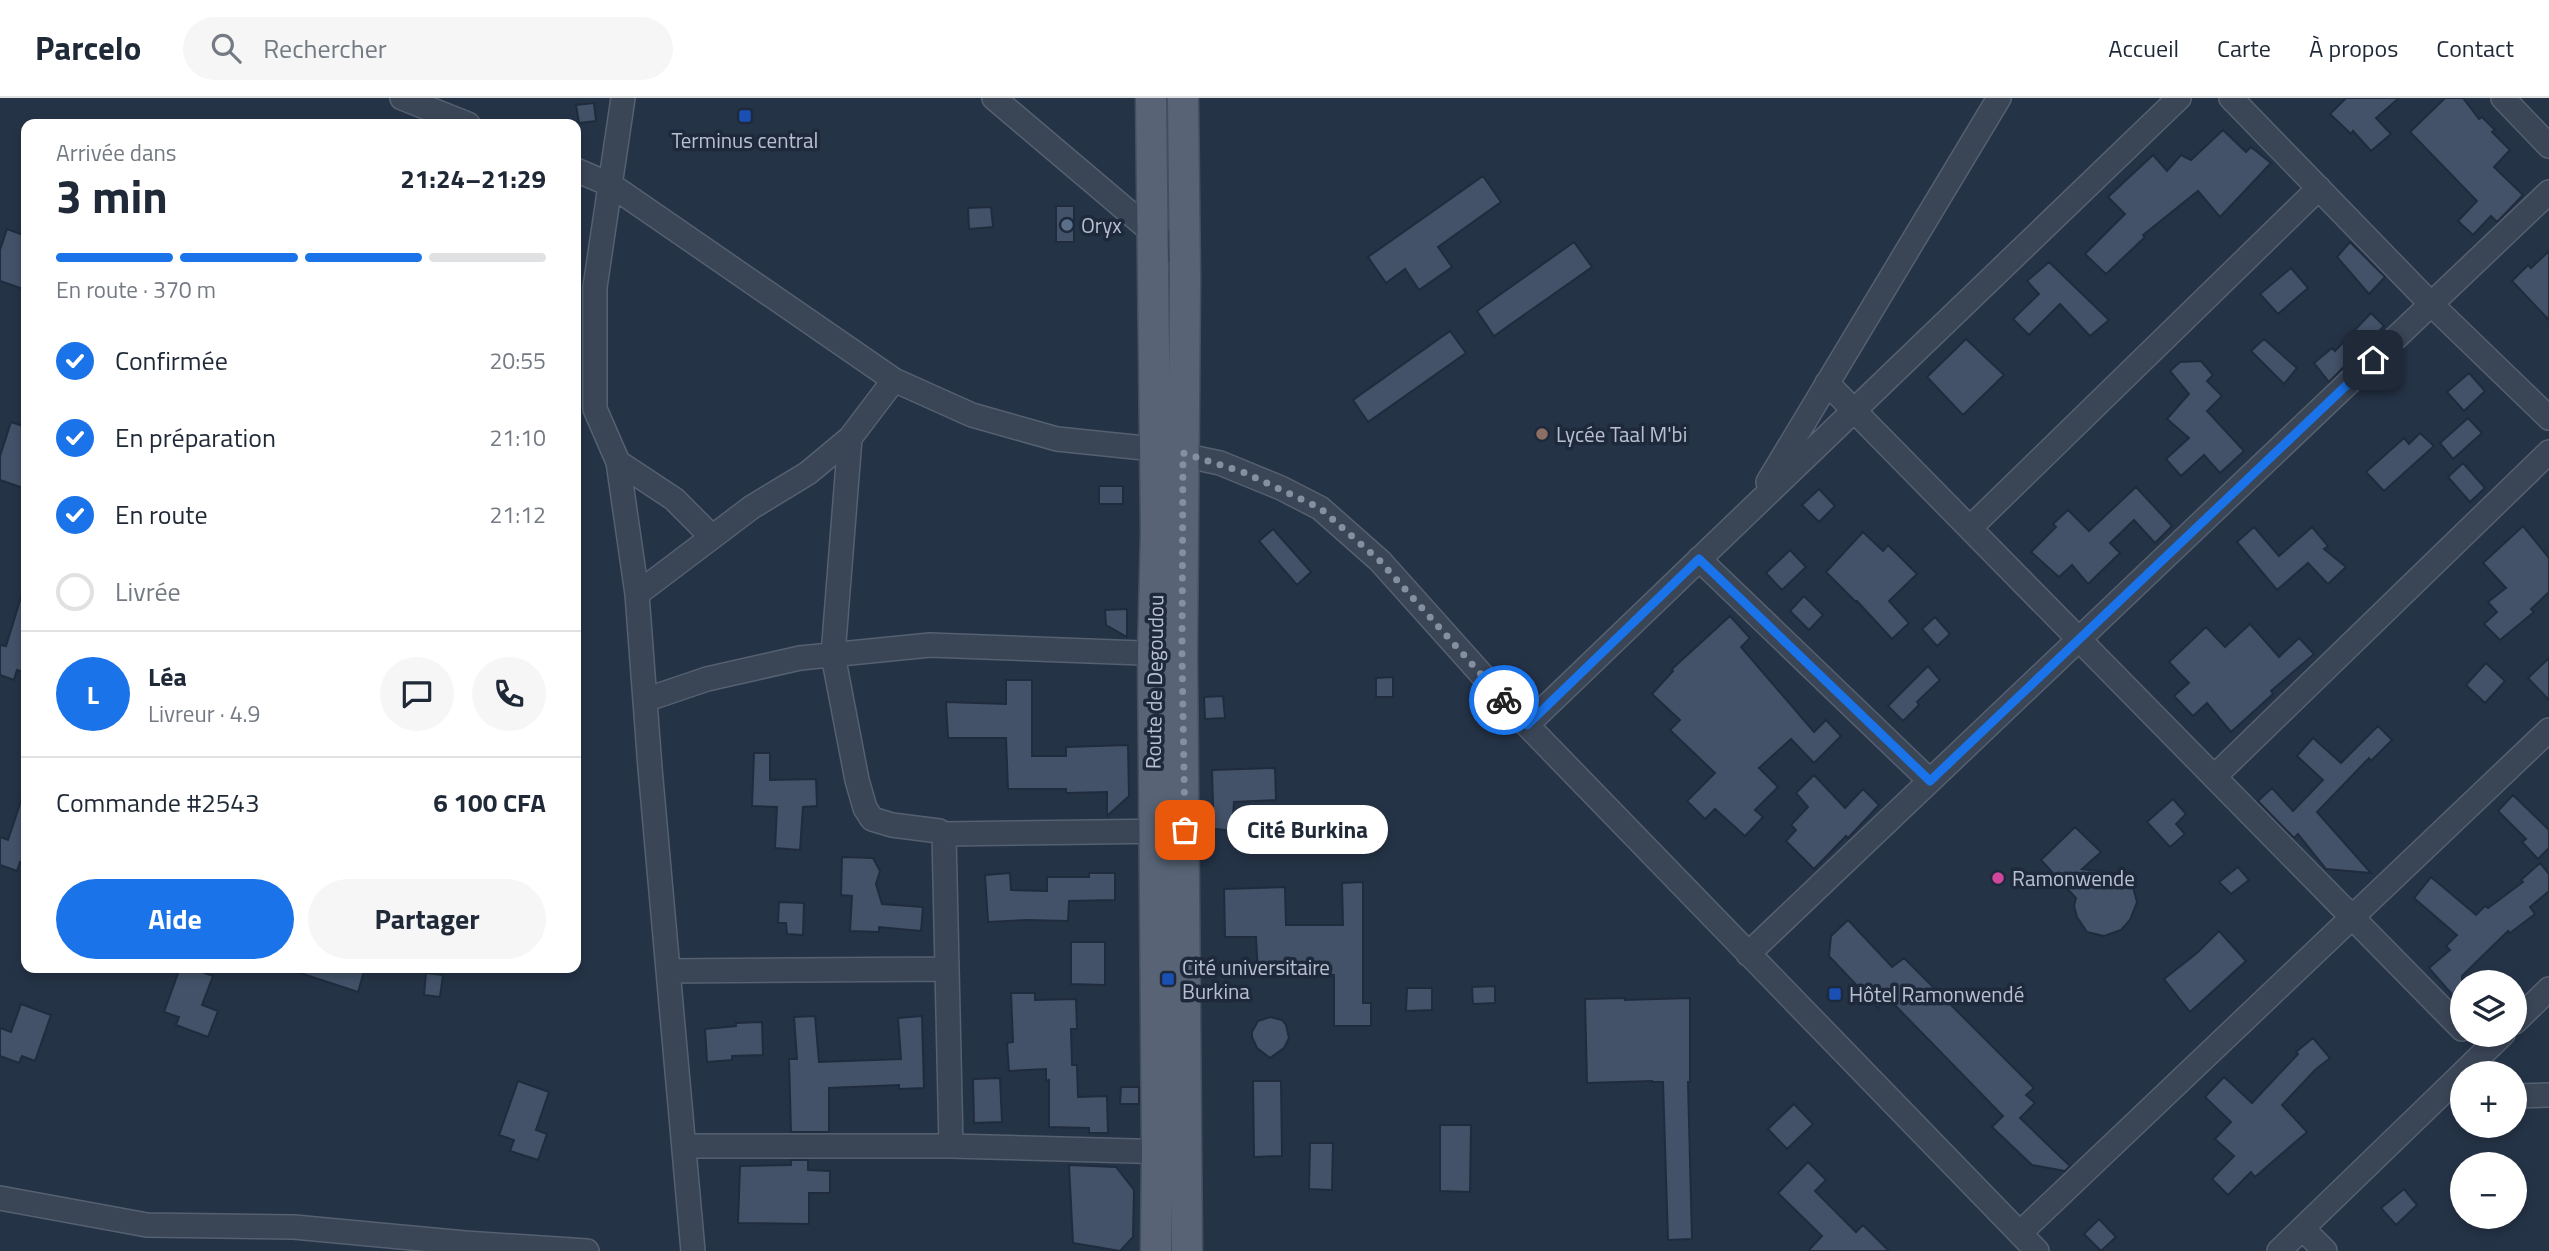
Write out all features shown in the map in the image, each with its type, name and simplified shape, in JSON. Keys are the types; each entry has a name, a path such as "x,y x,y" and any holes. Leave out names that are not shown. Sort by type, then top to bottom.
{"main road":[{"name":"Route de Degoudou","path":"1151,98 1156,532 1185,830 1172,1152 1156,1251"},
{"name":"Route de Degoudou","path":"1183,98 1183,453 1153,831 1172,1152 1187,1251"}],"street":[{"path":"402,98 455,119"},
{"path":"623,98 596,287 595,409 618,462 637,594 693,1251"},
{"path":"994,98 1184,259"},
{"path":"1752,509 1999,98"},
{"path":"1527,725 2179,98"},
{"path":"2231,98 2431,304 2549,418"},
{"path":"2503,98 2549,146"},
{"path":"581,172 611,185 894,380 972,415 1057,439 1183,453 1243,472 1320,508 1380,561 1527,725 2037,1251"},
{"path":"1970,528 2319,188"},
{"path":"1748,954 2549,192"},
{"path":"637,594 778,489 808,472 850,438 894,380"},
{"path":"1827,383 2450,1017"},
{"path":"850,438 833,655 858,780 865,808 872,819 944,834 1185,830"},
{"path":"2214,777 2549,452"},
{"path":"618,462 674,499 712,537"},
{"path":"1699,559 1930,781"},
{"path":"645,700 720,676 800,658 930,645 1167,653"},
{"path":"2020,1233 2549,730"},
{"path":"944,834 951,1146"},
{"path":"668,971 947,969"},
{"path":"2527,1010 2549,989"},
{"path":"2480,1047 2485,1052"},
{"path":"2476,1061 2490,1047"},
{"path":"2279,1251 2450,1085"},
{"path":"2527,1096 2549,1095"},
{"path":"2438,1097 2450,1097"},
{"path":"684,1146 951,1146 1172,1152"},
{"path":"0,1198 147,1226 294,1227 587,1251"},
{"path":"2303,1229 2325,1251"}],"building":[{"path":"2346,98 2399,98 2376,118 2391,134 2371,151 2353,131 2351,134 2330,114"},
{"path":"2445,98 2463,98 2479,119 2482,117 2495,130 2492,132 2510,150 2494,167 2523,195 2497,222 2491,216 2473,235 2458,221 2477,201 2410,132"},
{"path":"594,103 596,121 581,123 576,105"},
{"path":"2223,130 2246,152 2251,147 2271,163 2220,217 2198,191 2143,235 2145,237 2106,274 2085,254 2125,214 2108,197 2153,155 2167,171 2181,155 2191,160"},
{"path":"1483,176 1501,202 1438,247 1452,267 1419,290 1405,269 1386,283 1368,257"},
{"path":"1056,206 1074,206 1074,242 1056,242"},
{"path":"991,207 993,227 969,229 968,208"},
{"path":"7,229 21,234 21,288 0,281 0,250"},
{"path":"1574,242 1592,267 1494,336 1477,311"},
{"path":"2350,242 2385,277 2369,294 2337,257"},
{"path":"2549,251 2549,320 2512,281 2528,265 2531,268"},
{"path":"2049,262 2109,320 2090,336 2060,304 2029,335 2013,319 2039,294 2027,281"},
{"path":"2291,268 2308,288 2278,314 2260,294"},
{"path":"2371,313 2384,326 2329,382 2314,363 2332,348 2335,351"},
{"path":"1450,331 1466,353 1368,422 1353,400"},
{"path":"1966,339 2004,375 1963,415 1927,377"},
{"path":"2264,339 2297,368 2284,384 2251,351"},
{"path":"2201,361 2213,375 2207,381 2222,396 2207,411 2244,451 2220,473 2204,455 2181,476 2166,459 2189,438 2167,419 2189,394 2170,371 2180,362"},
{"path":"2469,373 2485,391 2464,411 2447,392"},
{"path":"2468,418 2482,433 2453,459 2440,443"},
{"path":"11,422 21,425 21,487 0,480 0,456"},
{"path":"2420,433 2434,446 2384,491 2366,472 2404,438 2409,444"},
{"path":"2463,463 2485,488 2470,502 2448,477"},
{"path":"1099,486 1123,486 1123,504 1099,504"},
{"path":"2136,487 2172,526 2155,543 2134,520 2110,543 2120,553 2088,584 2072,565 2059,577 2031,552 2056,527 2053,524 2068,510 2089,531"},
{"path":"1819,489 1835,506 1819,522 1802,505"},
{"path":"2523,526 2549,558 2549,592 2531,609 2534,612 2500,640 2484,624 2497,612 2488,602 2506,588 2483,563"},
{"path":"2254,527 2279,556 2312,527 2328,546 2324,549 2346,567 2328,584 2308,563 2277,590 2237,542"},
{"path":"1273,529 1311,572 1297,585 1259,541"},
{"path":"1863,532 1883,551 1888,545 1917,574 1889,601 1909,623 1892,639 1826,572"},
{"path":"1790,550 1806,567 1782,590 1766,573"},
{"path":"1804,596 1823,615 1809,630 1790,611"},
{"path":"21,597 21,671 17,670 14,680 0,675 0,645 6,646"},
{"path":"1127,609 1127,637 1106,625 1105,610"},
{"path":"1730,616 1750,638 1741,647 1814,732 1826,720 1841,736 1814,763 1791,739 1759,768 1778,787 1755,810 1763,817 1745,836 1715,809 1705,819 1687,801 1715,773 1670,730 1680,720 1652,694 1672,669"},
{"path":"1935,617 1950,634 1937,646 1922,629"},
{"path":"2250,624 2279,657 2299,638 2314,654 2271,691 2273,694 2231,732 2207,703 2193,716 2174,696 2189,683 2169,662 2206,627 2225,647"},
{"path":"2549,658 2549,700 2528,678"},
{"path":"2486,663 2505,681 2485,703 2466,685"},
{"path":"1928,666 1940,680 1917,702 1919,705 1903,721 1888,706"},
{"path":"1393,677 1393,697 1376,697 1376,678"},
{"path":"1006,680 1032,680 1032,756 1066,756 1066,747 1128,745 1129,796 1107,816 1107,792 1066,793 1066,789 1008,789 1006,738 948,738 946,702 1006,704"},
{"path":"1223,696 1225,718 1205,719 1204,697"},
{"path":"2378,726 2392,740 2371,761 2369,758 2317,812 2371,873 2326,869 2298,834 2294,838 2258,801 2272,788 2293,811 2323,780 2297,756 2313,738 2341,763"},
{"path":"754,753 770,753 770,780 816,779 817,806 803,807 800,850 775,848 777,807 752,806"},
{"path":"1275,768 1276,800 1234,802 1232,831 1208,828 1210,806 1213,806 1212,770"},
{"path":"1814,775 1845,808 1863,789 1879,805 1814,869 1786,841 1796,830 1791,825 1808,807 1796,793"},
{"path":"2513,795 2549,830 2549,848 2538,859 2522,842 2526,839 2498,811"},
{"path":"2173,799 2186,814 2176,824 2185,834 2170,847 2147,822"},
{"path":"21,801 21,862 17,871 0,865 0,837 8,840"},
{"path":"1282,809 1324,810 1323,847 1281,846"},
{"path":"2075,827 2101,852 2082,869 2120,874 2133,887 2137,902 2130,920 2121,930 2104,936 2087,932 2077,917 2074,906 2076,898 2041,860"},
{"path":"842,857 873,858 880,871 876,884 882,904 923,907 921,931 879,927 879,932 850,931 852,896 841,895"},
{"path":"2540,863 2549,874 2549,891 2530,907 2535,914 2510,933 2508,931 2468,970 2450,970 2450,992 2429,968 2450,950 2446,946 2457,935 2414,898 2431,877 2476,915 2485,906 2488,908 2523,882 2521,880"},
{"path":"2238,867 2249,880 2231,894 2219,882"},
{"path":"1010,873 1011,890 1047,891 1047,877 1089,877 1089,873 1115,873 1115,900 1069,901 1068,921 988,922 985,875"},
{"path":"1363,882 1363,1003 1371,1003 1371,1026 1334,1026 1334,975 1293,975 1293,970 1258,973 1256,937 1225,937 1224,889 1285,887 1286,925 1343,925 1342,883"},
{"path":"779,902 804,903 803,935 787,934 786,923 778,923"},
{"path":"1848,920 1892,967 1904,958 2034,1088 2026,1095 2035,1103 2020,1118 2070,1166 2065,1171 2032,1165 1992,1127 2003,1116 1887,997 1878,1008 1829,956 1831,936"},
{"path":"2219,931 2246,961 2190,1012 2164,979 2197,953"},
{"path":"1071,942 1105,942 1105,985 1071,984"},
{"path":"178,973 205,973 213,976 202,1005 218,1011 208,1037 176,1025 179,1017 164,1012"},
{"path":"300,973 364,973 358,992"},
{"path":"426,973 443,975 440,997 424,995"},
{"path":"1495,986 1495,1003 1473,1004 1472,987"},
{"path":"1407,988 1432,988 1432,1010 1406,1011"},
{"path":"1011,993 1035,993 1035,1000 1076,999 1077,1029 1071,1029 1072,1065 1077,1065 1078,1097 1107,1096 1108,1133 1089,1133 1089,1128 1049,1127 1049,1080 1046,1081 1046,1069 1009,1071 1007,1043 1013,1042"},
{"path":"1690,998 1688,1082 1692,1239 1668,1240 1663,1082 1587,1083 1585,999"},
{"path":"21,1004 51,1015 35,1061 22,1056 19,1063 0,1056 0,1028 11,1032"},
{"path":"815,1016 819,1062 901,1059 898,1018 922,1016 924,1088 899,1089 899,1085 829,1088 829,1132 791,1132 789,1059 797,1059 794,1017"},
{"path":"1270,1017 1282,1020 1289,1038 1284,1048 1270,1058 1257,1048 1252,1032 1258,1021"},
{"path":"762,1022 763,1055 732,1056 732,1060 707,1062 705,1029 736,1026 736,1023"},
{"path":"2313,1038 2330,1058 2282,1105 2307,1132 2255,1177 2251,1172 2228,1195 2212,1179 2234,1156 2215,1139 2231,1122 2205,1097 2224,1077 2252,1103 2298,1054 2296,1052"},
{"path":"1000,1078 1002,1122 974,1123 973,1079"},
{"path":"518,1081 549,1092 536,1130 547,1134 538,1160 510,1151 514,1140 499,1135"},
{"path":"1253,1081 1281,1081 1282,1156 1254,1157"},
{"path":"1121,1087 1139,1087 1139,1104 1120,1104"},
{"path":"1794,1104 1813,1124 1787,1149 1768,1129"},
{"path":"1440,1125 1471,1125 1470,1192 1440,1191"},
{"path":"1310,1143 1333,1143 1332,1190 1309,1189"},
{"path":"791,1160 808,1160 808,1170 830,1171 830,1193 809,1193 809,1224 738,1223 740,1166 791,1165"},
{"path":"1808,1162 1826,1180 1815,1191 1856,1232 1863,1225 1889,1251 1808,1251 1822,1236 1778,1193"},
{"path":"1069,1165 1116,1167 1134,1190 1133,1237 1120,1251 1073,1243"},
{"path":"2404,1189 2417,1205 2396,1225 2381,1208"},
{"path":"2099,1219 2116,1237 2101,1251 2084,1234"}],"way so far":[{"path":"1185,830 1183,453 1243,472 1320,508 1380,561 1504,700"}],"place":[{"name":"Terminus central","path":"745,116"},
{"name":"Oryx","path":"1067,225"},
{"name":"Lycée Taal M'bi","path":"1542,434"},
{"name":"Cité Burkina","path":"1185,830"},
{"name":"Ramonwende","path":"1998,878"},
{"name":"Cité universitaire Burkina","path":"1168,979"},
{"name":"Hôtel Ramonwendé","path":"1835,994"}],"route":[{"path":"1504,700 1527,725 1699,559 1930,781 2373,360"}]}
